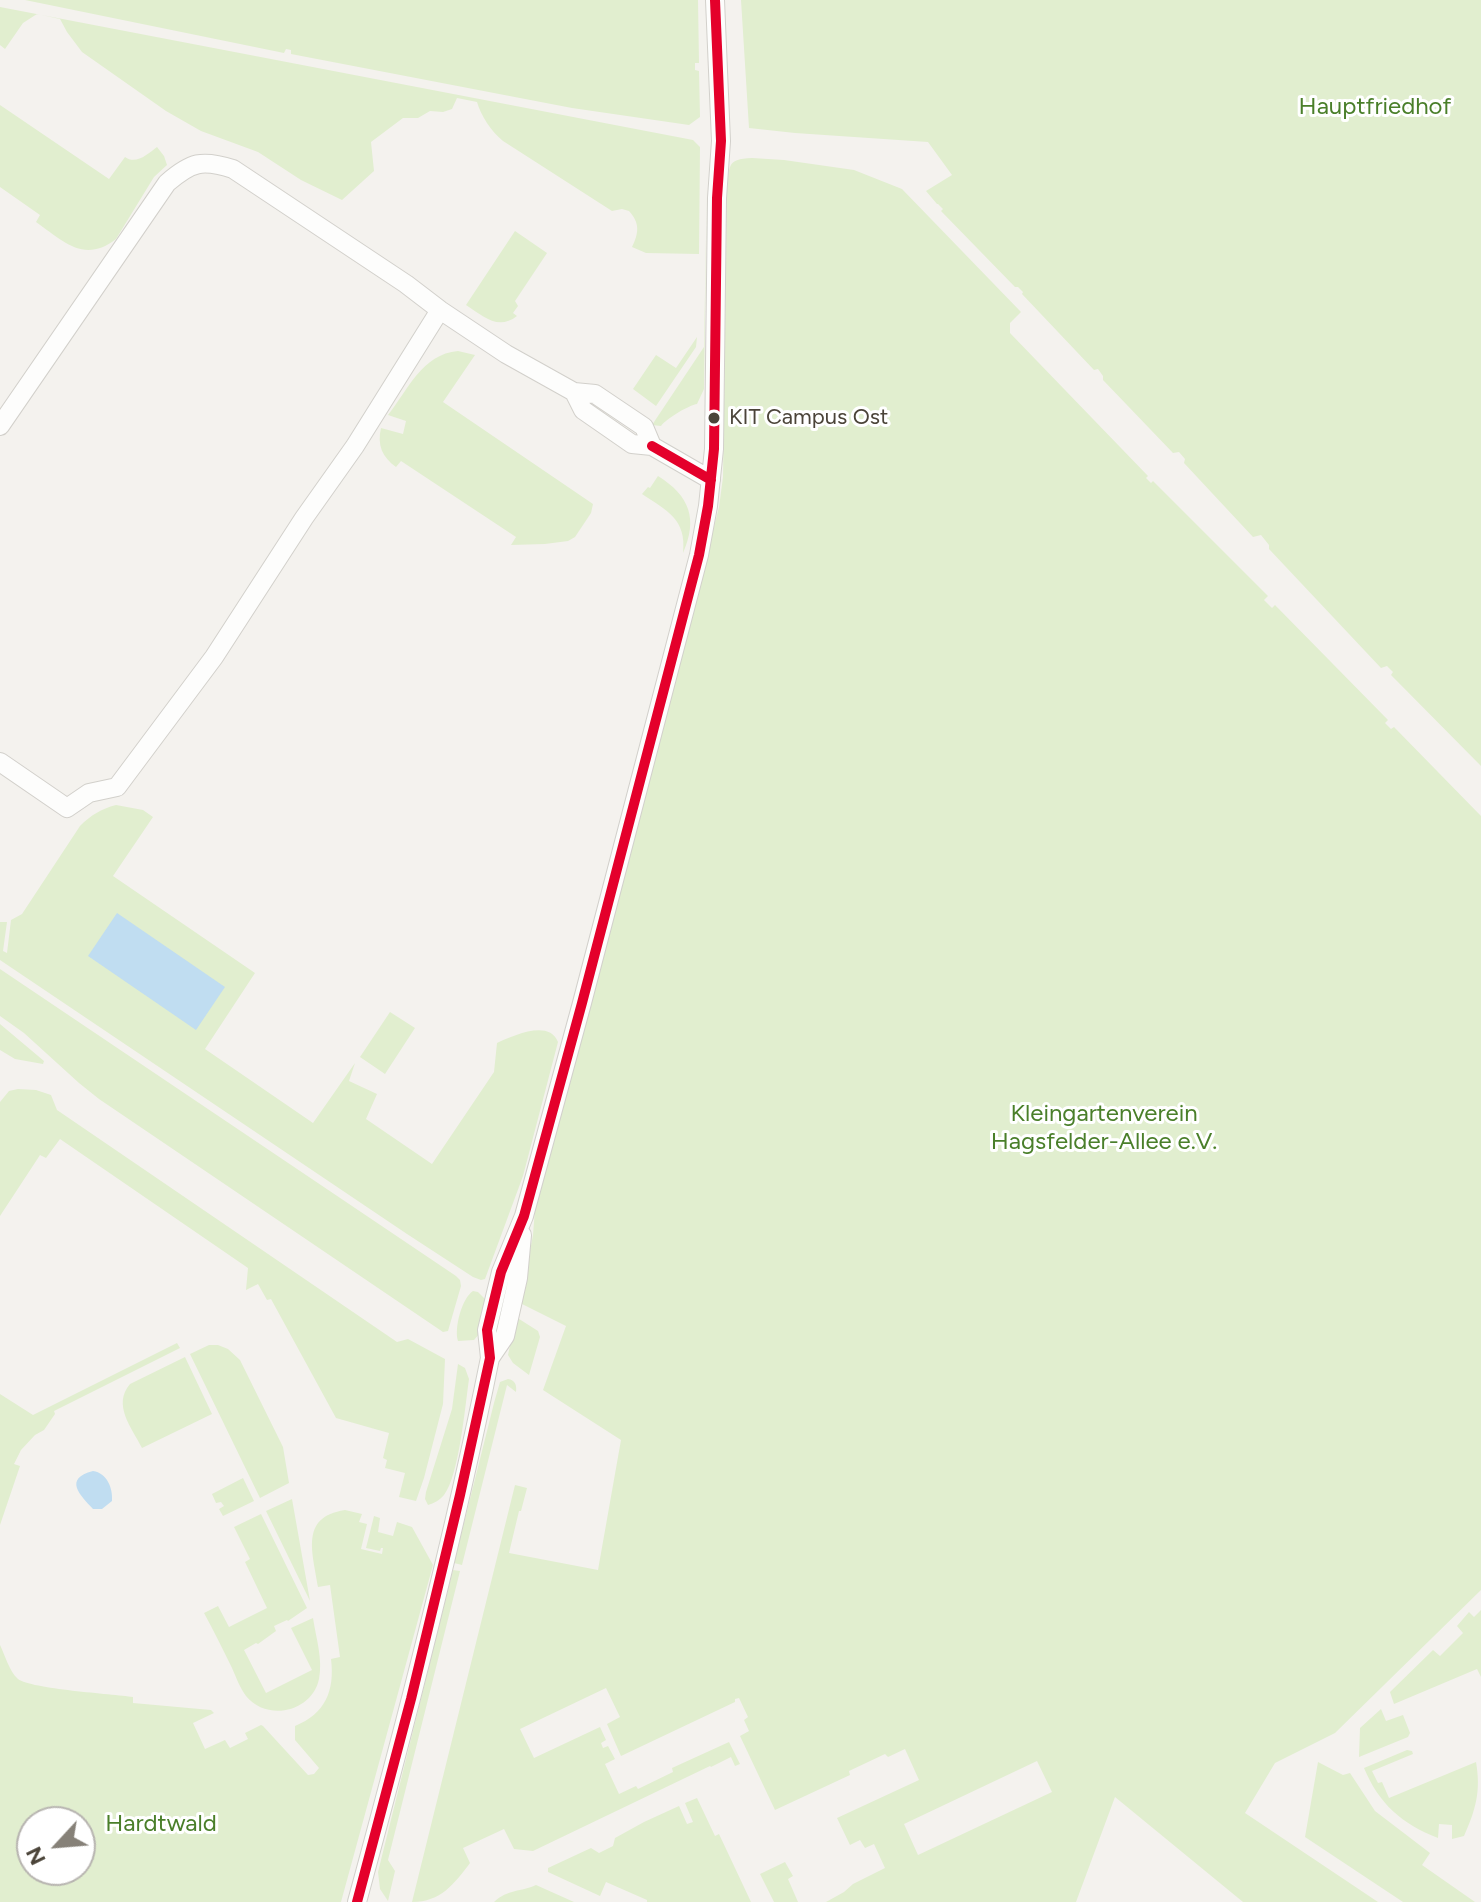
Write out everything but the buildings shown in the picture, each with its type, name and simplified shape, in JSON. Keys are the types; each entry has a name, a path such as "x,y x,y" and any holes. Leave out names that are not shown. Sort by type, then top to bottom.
{"street":[{"path":"357,1902 398,1754 450,1539 490,1358 487,1330 501,1272 524,1216 699,555 714,449 717,198 721,141 715,0"},
{"path":"0,426 167,183 194,164 215,163 233,169 506,354 574,392 595,394 644,427 652,446 711,480"},
{"path":"0,762 67,808 89,793 117,787 214,657 355,446 440,310"}],"green space":[{"path":"25,0 698,0 699,63 695,63 695,70 699,71 700,117 689,125 572,108 291,54 291,50 286,49 284,53"},
{"name":"Hauptfriedhof","path":"741,0 1481,0 1481,766 1391,675 1393,672 1387,666 1381,668 1269,549 1261,535 1253,537 1184,463 1185,459 1179,452 1173,453 1103,380 1098,369 1094,370 1023,292 941,211 943,209 926,191 952,175 928,142 749,128"},
{"path":"0,7 37,14 23,23 5,49 0,45"},
{"path":"41,15 693,140 700,147 699,254 646,253 632,247 637,228 629,211 612,211 503,141 487,123 477,102 457,98 452,109 430,111 418,118 403,118 371,142 374,171 342,200 301,180 258,152 201,131 166,111 82,52 60,19"},
{"path":"0,105 109,179 125,157 138,159 157,147 167,165 154,177 116,239 94,250 74,247 36,222 40,215 0,187"},
{"name":"Kleingartenverein Hagsfelder-Allee e.V.","path":"752,158 854,170 902,189 1021,312 1010,323 1010,333 1148,476 1146,478 1151,483 1153,481 1268,596 1264,600 1272,608 1275,605 1388,720 1385,723 1391,729 1394,727 1481,816 1481,1590 1335,1733 1275,1763 1245,1813 1378,1902 1243,1902 1115,1797 1076,1902 826,1902 885,1868 874,1844 865,1848 860,1840 850,1845 837,1818 919,1780 905,1749 888,1757 885,1754 849,1771 850,1775 775,1810 740,1736 749,1731 744,1720 748,1717 739,1698 621,1756 607,1724 620,1717 606,1688 520,1729 534,1758 600,1727 606,1740 601,1743 603,1748 608,1746 615,1759 605,1764 619,1794 636,1786 638,1789 673,1772 672,1768 729,1742 740,1764 735,1766 731,1757 533,1851 514,1849 504,1829 463,1848 470,1863 446,1890 431,1899 412,1902 515,1485 527,1488 509,1553 598,1570 621,1440 543,1390 566,1326 520,1303 535,1209 719,507 723,477 727,191 730,166 737,160","holes":["1037,1761 1052,1792 918,1855 904,1824"]},
{"path":"707,183 704,389 697,404 661,426 652,425 704,347"},
{"path":"515,231 547,253 515,301 518,306 513,313 517,316 497,322 466,305"},
{"path":"697,337 696,347 656,406 633,389 656,355 676,368"},
{"path":"458,351 475,355 443,402 593,504 591,513 575,537 545,544 511,545 516,537 401,461 396,467 384,455 380,445 381,428 403,434 406,421 388,415 409,385 435,359"},
{"path":"658,476 678,492 688,509 690,529 683,553 682,532 678,524 667,511 642,494"},
{"path":"116,805 143,810 153,817 113,876 255,973 205,1049 313,1123 355,1063 349,1081 377,1094 366,1119 432,1164 494,1072 497,1043 530,1031 547,1031 553,1035 558,1042 523,1176 485,1279 473,1277 407,1234 0,960 0,922 7,922 3,951 7,953 11,920 22,914 80,826 96,813"},
{"path":"0,969 456,1276 461,1286 448,1331 443,1332 79,1083 24,1033 0,1016"},
{"path":"390,1012 415,1028 385,1074 360,1057"},
{"path":"0,1024 44,1061 43,1064 15,1059 0,1050"},
{"path":"18,1089 51,1095 57,1110 397,1342 408,1339 445,1359 443,1404 416,1501 399,1497 405,1473 385,1468 387,1460 383,1458 389,1433 336,1418 271,1299 267,1300 258,1284 246,1290 248,1268 60,1139 46,1158 40,1155 0,1216 0,1102 9,1091"},
{"path":"473,1291 486,1300 480,1333 474,1340 458,1341 460,1314 465,1300"},
{"path":"516,1317 538,1331 540,1337 529,1375 508,1355"},
{"path":"177,1343 180,1348 54,1411 44,1430 21,1450 14,1464 20,1466 0,1525 0,1394 33,1415"},
{"path":"209,1345 228,1349 240,1360 283,1447 289,1483 260,1498 190,1354"},
{"path":"185,1357 212,1414 142,1448 123,1408 125,1392 130,1384"},
{"path":"458,1364 465,1368 469,1379 454,1473 444,1495 428,1505 426,1492 452,1409"},
{"path":"508,1379 515,1383 516,1392 507,1385 462,1565 454,1563 500,1382"},
{"path":"243,1478 254,1501 223,1516 219,1509 224,1506 221,1502 216,1503 212,1494"},
{"path":"292,1499 310,1601 266,1511"},
{"name":"Hardtwald","path":"345,1510 362,1514 359,1522 367,1524 361,1549 382,1554 383,1548 380,1551 366,1548 374,1516 380,1518 378,1532 393,1536 397,1522 412,1527 433,1565 341,1902 0,1902 0,1645 12,1672 26,1683 133,1697 133,1703 211,1710 214,1713 193,1723 205,1749 225,1740 230,1748 248,1739 245,1733 261,1725 308,1775 314,1774 319,1768 295,1740 295,1726 321,1708 329,1691 331,1659 340,1657 330,1585 318,1587 312,1550 315,1528 321,1520"},
{"path":"261,1514 307,1608 274,1626 276,1631 244,1650 266,1693 312,1670 291,1628 313,1618 319,1648 320,1671 315,1690 308,1699 288,1710 265,1709 246,1696 204,1613 218,1606 229,1627 267,1608 245,1562 250,1559 234,1527"},
{"path":"453,1570 460,1571 388,1860 395,1871 388,1901 380,1889 378,1872"},
{"path":"1481,1610 1481,1677 1477,1669 1394,1704 1390,1692 1433,1650 1440,1656 1463,1633 1457,1626 1469,1612 1474,1617"},
{"path":"1381,1709 1386,1721 1403,1715 1410,1733 1408,1737 1359,1757 1360,1728"},
{"path":"1407,1750 1413,1754 1372,1771 1378,1783 1382,1782 1389,1798 1476,1762 1476,1800 1464,1836 1452,1839 1452,1825 1439,1824 1438,1838 1413,1826 1393,1811 1377,1792 1364,1768"},
{"path":"1318,1762 1343,1775 1350,1773 1375,1811 1430,1853 1422,1865 1475,1902 1403,1902 1305,1837"},
{"path":"697,1798 715,1836 719,1834 751,1902 647,1902 606,1882 600,1896 548,1872 548,1868 591,1848 599,1853 613,1846 615,1838 679,1806 687,1824 693,1822 685,1803"},
{"path":"785,1862 793,1876 788,1879 798,1902 774,1902 760,1874"},
{"path":"536,1885 574,1902 494,1902 509,1893"}],"water":[{"path":"117,913 225,987 196,1030 88,956"},
{"path":"93,1471 105,1478 111,1491 112,1501 102,1509 93,1509 77,1488 79,1478"}],"transit line":[{"path":"357,1902 411,1699 460,1495 490,1358 487,1330 501,1272 524,1216 699,555 714,449 717,198 721,141 715,0"},
{"path":"652,446 711,480"}],"place":[{"name":"KIT Campus Ost","path":"714,418"}]}
